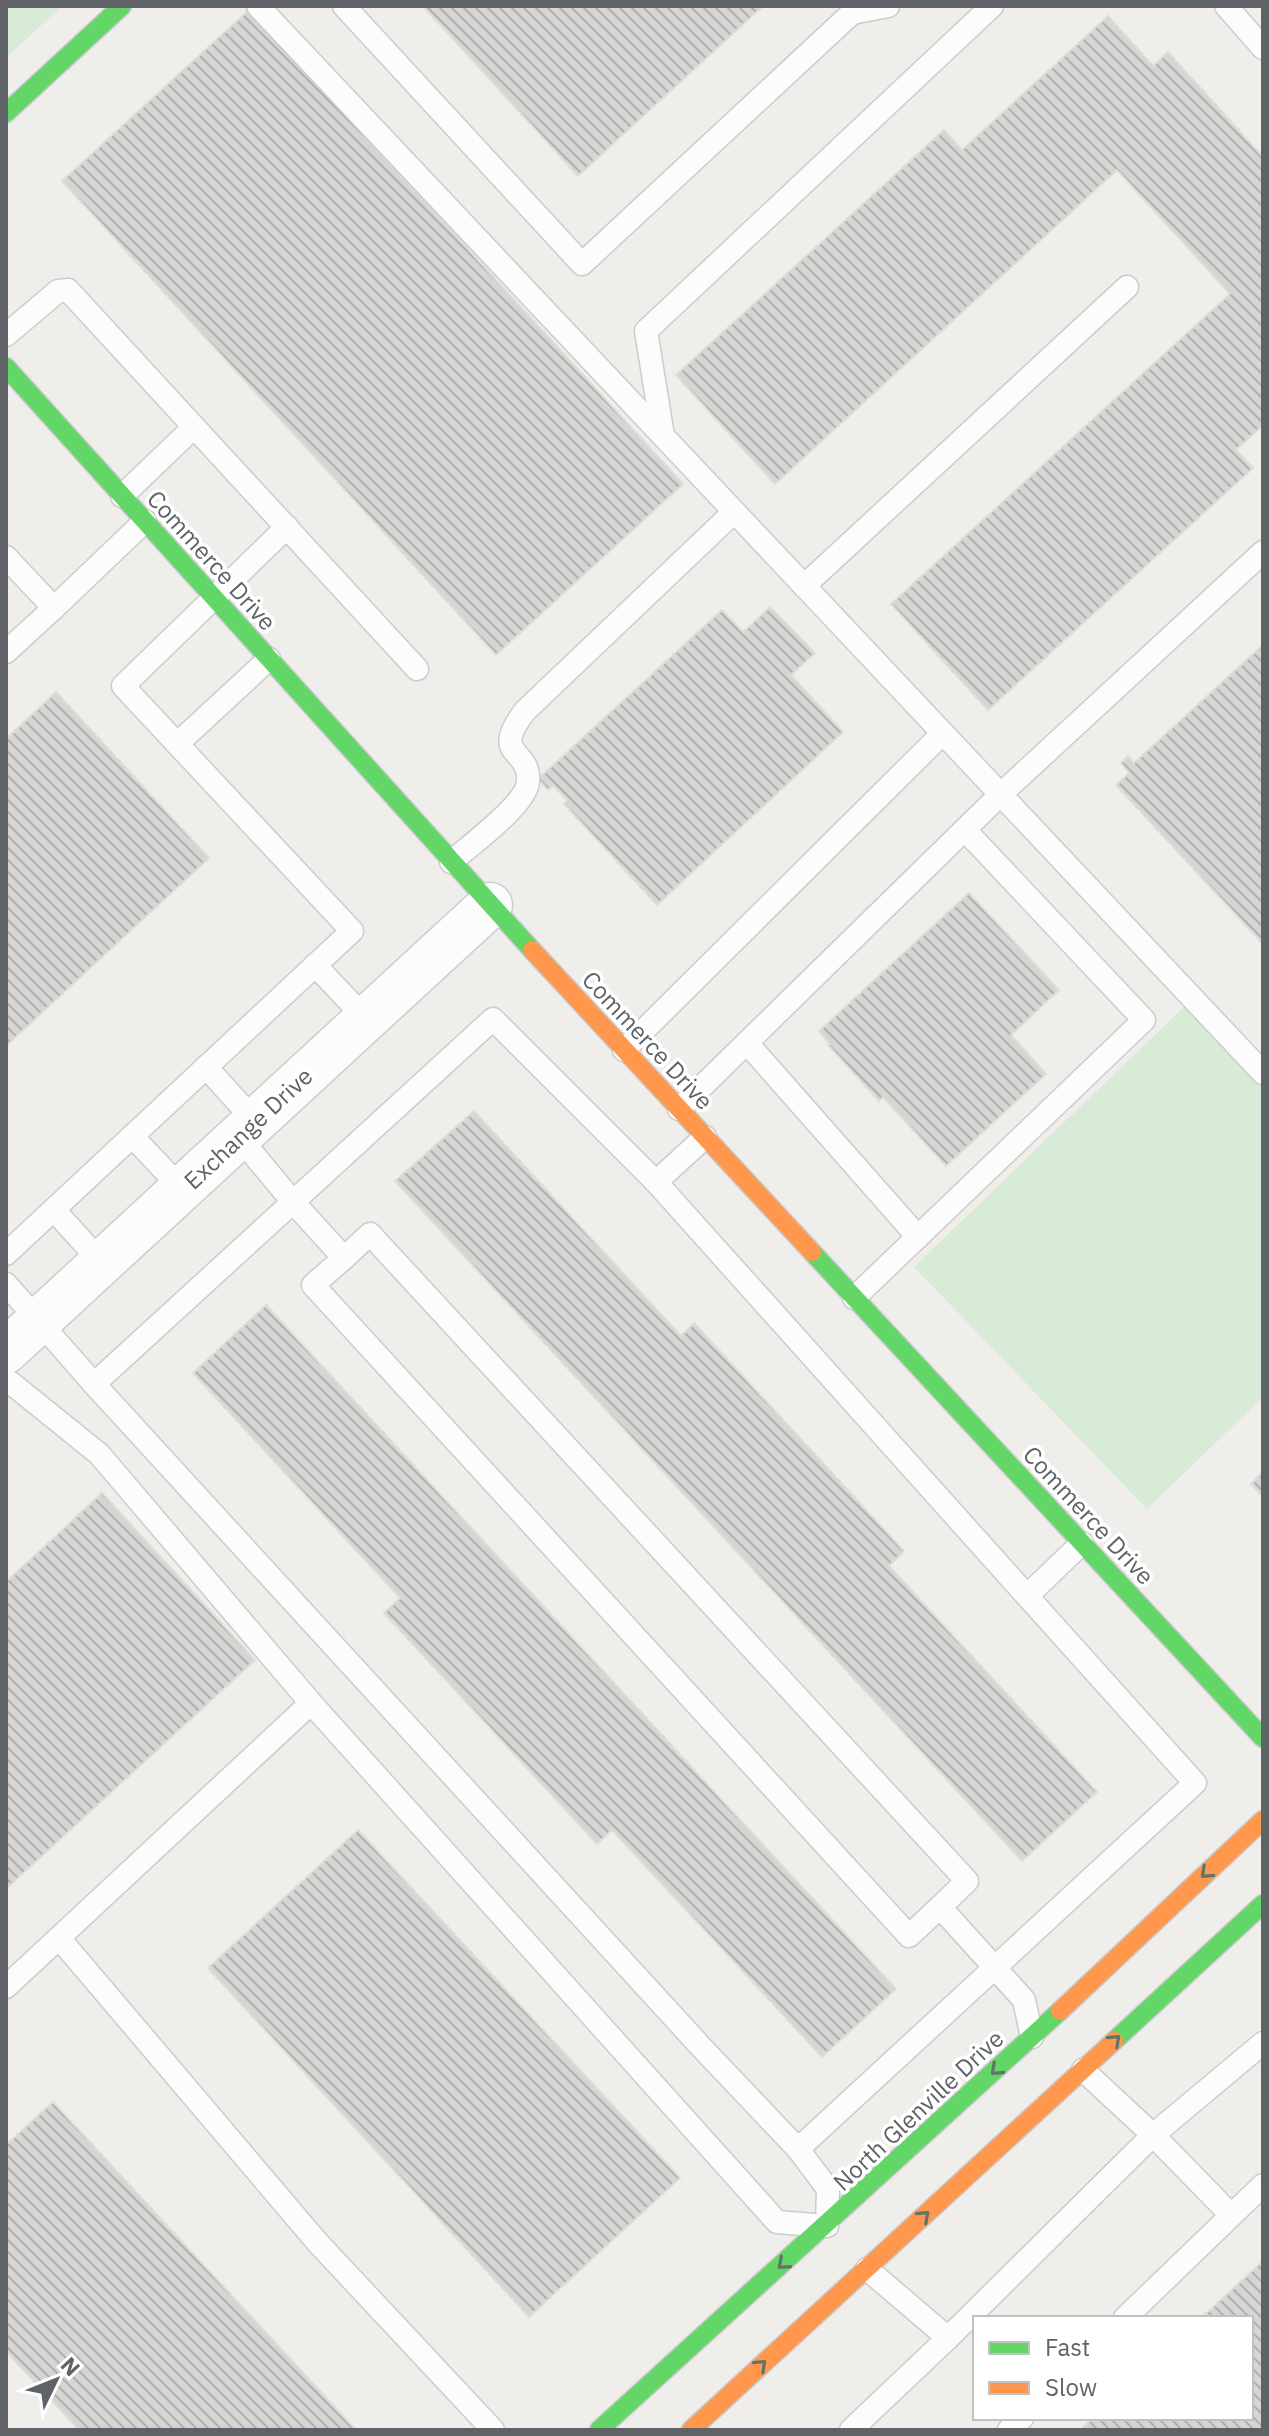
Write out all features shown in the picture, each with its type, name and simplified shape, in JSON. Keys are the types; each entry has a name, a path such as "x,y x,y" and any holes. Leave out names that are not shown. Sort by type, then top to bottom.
{"street":[{"path":"6,113 122,6"},
{"name":"Commerce Drive","path":"6,367 490,905 1263,1738"},
{"name":"Exchange Drive","path":"6,1351 490,905"},
{"name":"North Glenville Drive","path":"599,2430 832,2231 1263,1820"},
{"path":"691,2430 862,2263 1021,2126 1263,1904"},
{"path":"1032,2037 1032,2063"},
{"path":"1021,2126 1031,2090"}],"lane":[{"path":"258,6 1263,1073"},
{"path":"344,6 582,264 852,13 888,6"},
{"path":"663,436 646,331 992,6"},
{"path":"1226,6 1263,48"},
{"path":"804,586 1127,287"},
{"path":"6,335 58,291 68,290 417,669"},
{"path":"122,496 194,427"},
{"path":"451,862 520,800 528,784 527,769 510,745 511,729 525,711 734,512"},
{"path":"6,652 145,521"},
{"path":"6,1254 352,931 123,686 287,527"},
{"path":"679,1109 1001,794 1263,552"},
{"path":"6,557 54,608"},
{"path":"177,744 269,659"},
{"path":"624,1050 943,733"},
{"path":"854,1298 1144,1020 965,830"},
{"path":"315,965 366,1019"},
{"path":"94,1384 493,1019 656,1182 1195,1783 798,2149"},
{"path":"747,1043 918,1237"},
{"path":"206,1067 293,1202 344,1258"},
{"path":"132,1136 182,1189"},
{"path":"656,1182 705,1137"},
{"path":"54,1210 102,1263"},
{"path":"370,1234 967,1881 940,1907 909,1936 313,1285 370,1234"},
{"path":"6,1284 94,1384 798,2149 828,2189 832,2231 777,2222 311,1703 99,1454 6,1379"},
{"path":"1027,1596 1082,1543"},
{"path":"6,1987 311,1703"},
{"path":"940,1907 1024,2000 1032,2037"},
{"path":"59,1938 318,2243 493,2430"},
{"path":"851,2430 1153,2135 1263,2043"},
{"path":"1083,2070 1153,2135 1231,2215"},
{"path":"1127,2316 1263,2185"},
{"path":"862,2263 948,2338"}],"green space":[{"path":"6,6 62,6 6,58"},
{"path":"1186,1005 1263,1085 1263,1397 1147,1509 914,1267"}],"building":[{"path":"423,6 763,6 578,176"},
{"path":"249,10 683,484 496,655 62,181"},
{"path":"1108,16 1153,66 1168,52 1263,157 1263,425 1236,450 1253,468 988,710 891,604 1230,294 1117,170 775,484 676,375 944,130 962,150"},
{"path":"770,607 815,653 791,675 843,732 657,905 564,804 567,800 553,785 548,790 538,779 722,610 743,632"},
{"path":"1263,645 1263,944 1116,785 1129,773 1121,763 1128,756 1134,763"},
{"path":"56,692 209,858 6,1046 6,739"},
{"path":"969,893 1059,990 1011,1035 1046,1074 946,1166 883,1097 879,1101 819,1031"},
{"path":"474,1111 681,1336 694,1323 904,1551 889,1566 1097,1792 1022,1861 395,1181"},
{"path":"266,1305 896,1989 822,2057 612,1830 597,1844 384,1613 400,1598 193,1373"},
{"path":"1263,1472 1263,1497 1251,1484"},
{"path":"102,1493 255,1660 6,1889 6,1582"},
{"path":"358,1830 680,2178 529,2317 208,1968"},
{"path":"53,2102 356,2430 79,2430 6,2351 6,2145"},
{"path":"1263,2261 1263,2430 1080,2430 1091,2420 1253,2420 1253,2316 1203,2316"}],"traffic: fast":[{"path":"6,113 122,6"},
{"path":"6,367 532,950"},
{"path":"812,1252 1263,1738"},
{"path":"1114,2041 1263,1904"},
{"path":"599,2430 1060,2011"}],"traffic: slow":[{"path":"532,950 812,1252"},
{"path":"1060,2011 1263,1820"},
{"path":"691,2430 1114,2041"}]}
